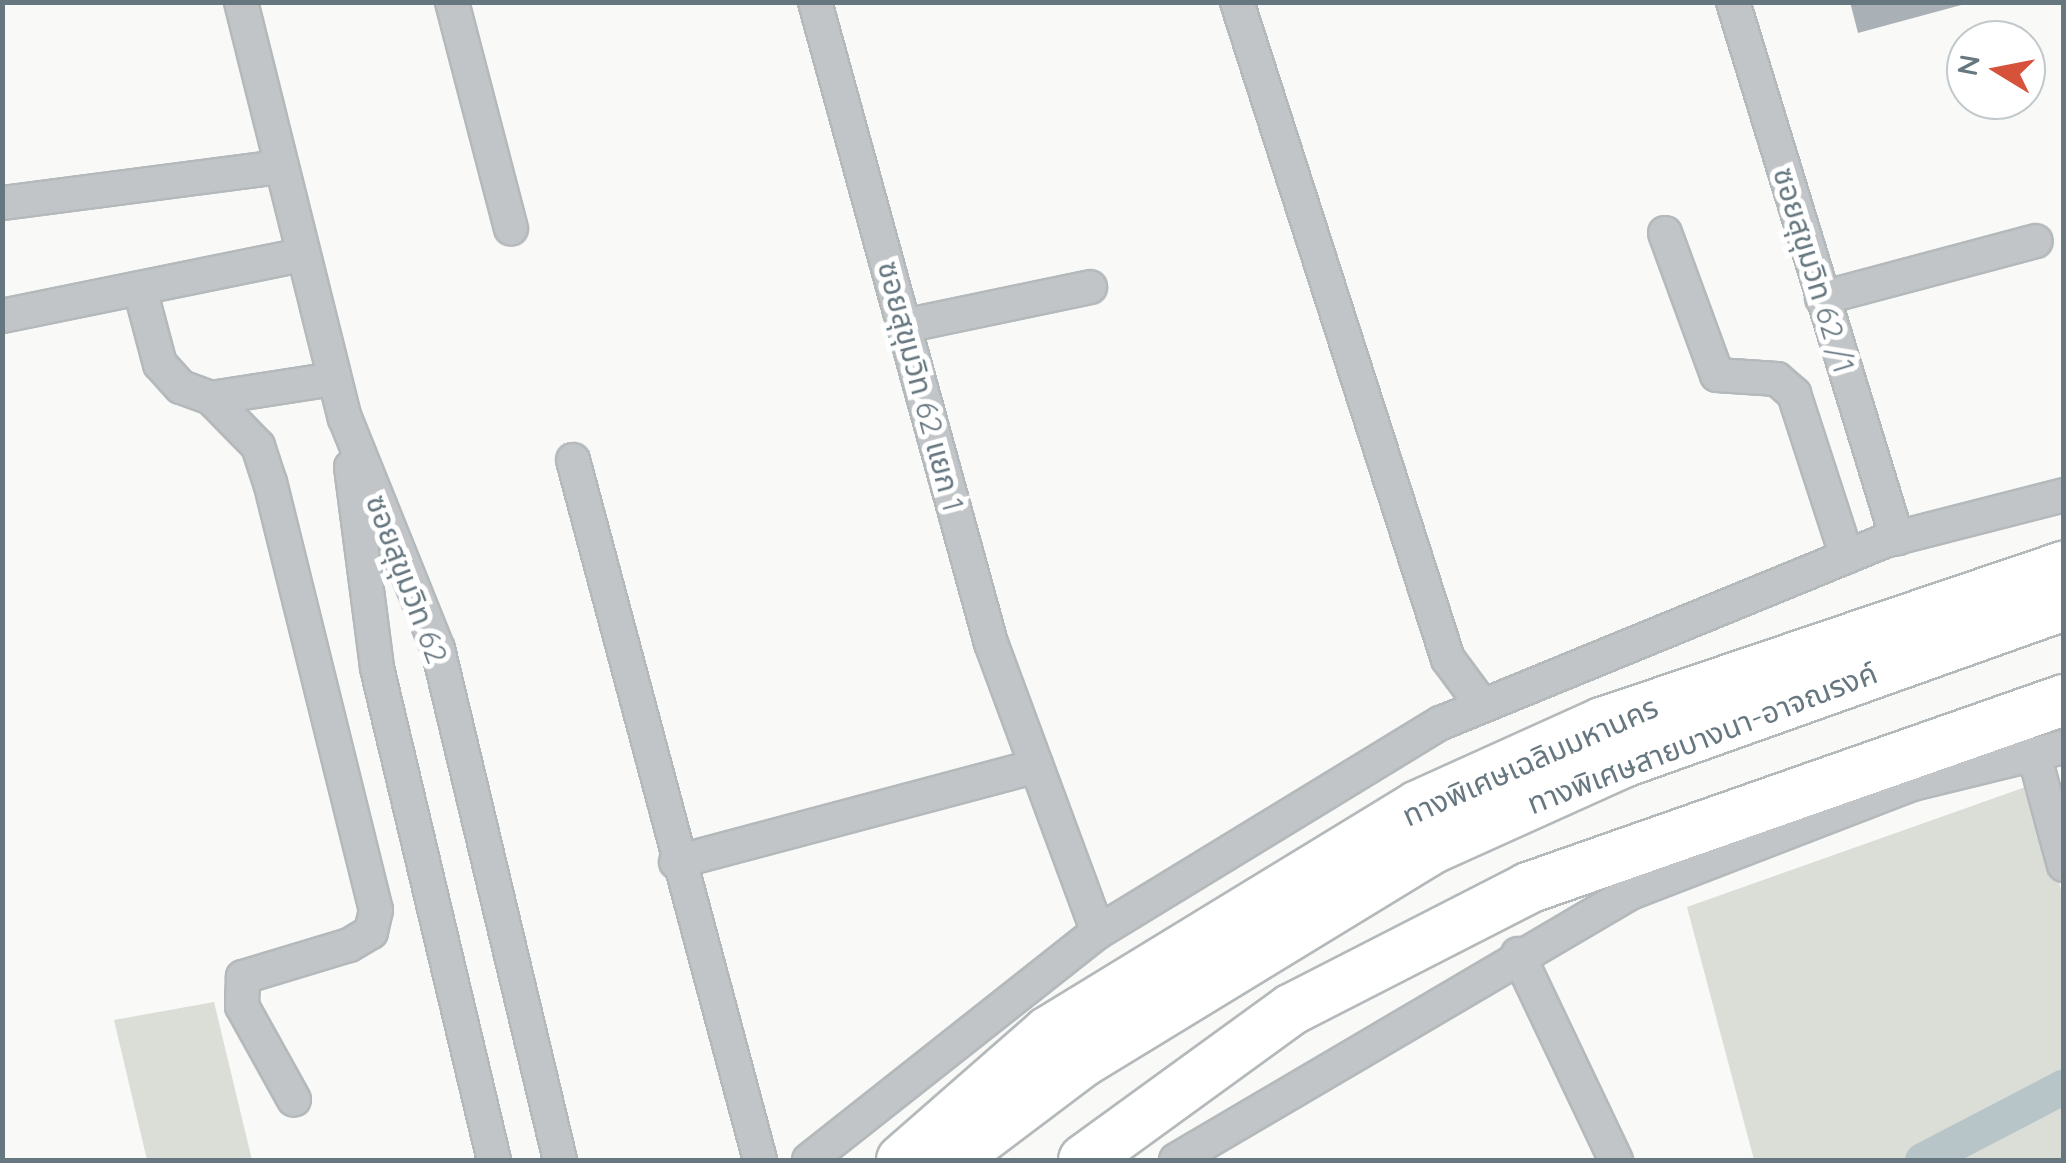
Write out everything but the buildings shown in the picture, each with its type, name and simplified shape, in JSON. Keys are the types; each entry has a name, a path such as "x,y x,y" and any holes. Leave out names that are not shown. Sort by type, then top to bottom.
{"highway":[{"name":"ทางพิเศษเฉลิมมหานคร","path":"902,1160 1048,1032 1418,806 1602,723 2064,567"},
{"name":"ทางพิเศษสายบางนา-อาจณรงค์","path":"952,1160 1082,1062 1434,848 1626,762 2064,606"},
{"name":"ทางพิเศษเฉลิมมหานคร","path":"1002,1160 1214,1001 1344,917 1513,828 2064,631"},
{"path":"1084,1160 1292,1009 1513,896 2064,700"}],"street":[{"name":"ซอยสุขุมวิท 62","path":"242,2 301,255 345,418 438,649 560,1160"},
{"path":"452,2 511,228"},
{"name":"ซอยสุขุมวิท 62 แยก 1","path":"815,2 991,643 1098,932"},
{"path":"1237,2 1448,658 1482,705"},
{"name":"ซอยสุขุมวิท 62 /1","path":"1732,2 1898,538"},
{"path":"2,203 280,167"},
{"path":"1665,233 1717,374 1777,379 1794,394 1848,557"},
{"path":"1822,298 2036,241"},
{"path":"2,316 301,255"},
{"path":"904,326 1090,287"},
{"path":"140,288 160,364 211,398 258,446 376,910 371,932 349,945 243,977 242,1006 294,1100"},
{"path":"211,398 334,379"},
{"path":"345,418 376,668 494,1160"},
{"path":"573,460 676,862 760,1160"},
{"path":"809,1160 1098,932 1215,853 1482,705 1898,538 2064,496"},
{"path":"1176,1160 1518,954 1647,886 1913,784 2049,750 2064,864"},
{"path":"676,862 1036,766"},
{"path":"1518,954 1616,1160"}],"shaded area":[{"path":"2034,784 2063,898 2063,1160 1754,1160 1687,907"},
{"path":"214,1002 252,1160 147,1160 114,1020"}],"waterway":[{"path":"1922,1160 2064,1086"}]}
